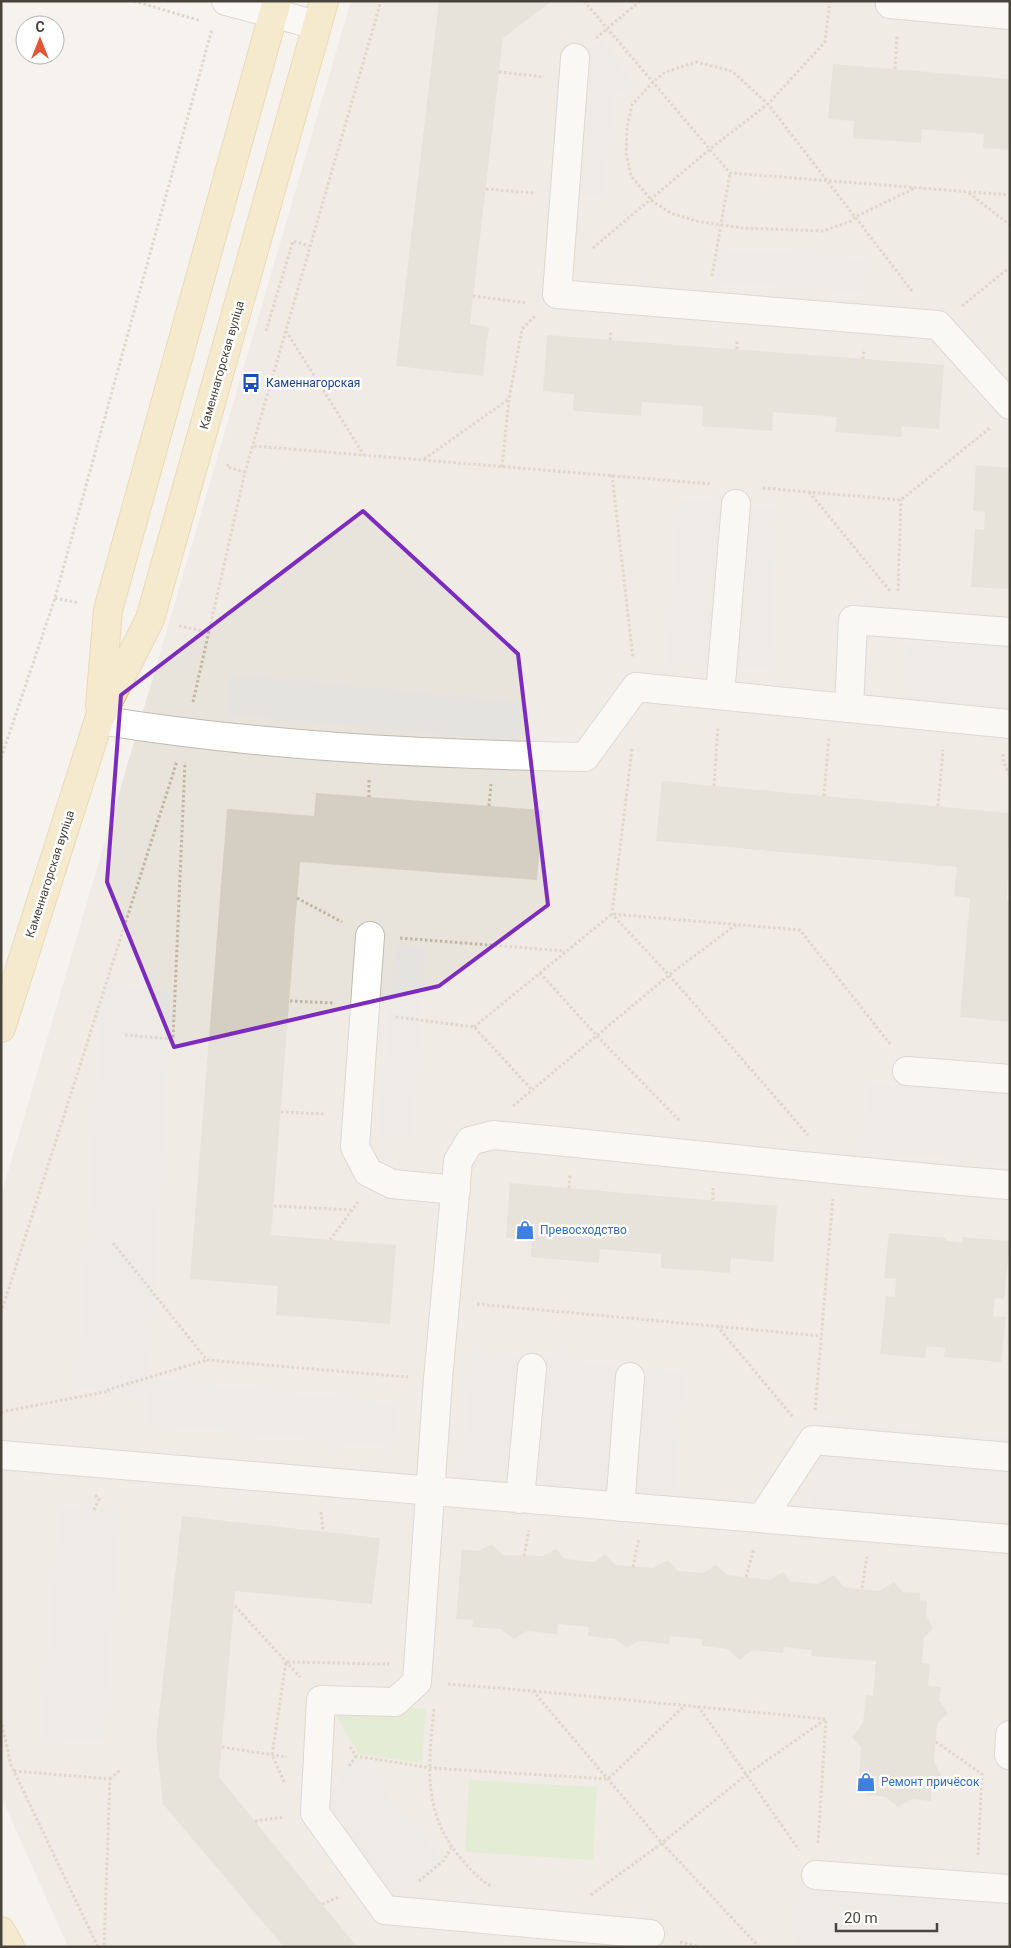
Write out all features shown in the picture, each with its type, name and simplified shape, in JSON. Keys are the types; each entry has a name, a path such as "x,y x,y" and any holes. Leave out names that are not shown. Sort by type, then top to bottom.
{"main road":[{"name":"Каменнагорская вуліца","path":"99,720 108,610 275,8"},
{"name":"Каменнагорская вуліца","path":"1,1028 99,720 150,619 321,13"},
{"path":"1,1931 10,1947"}],"lane":[{"path":"890,4 930,4 1010,15"},
{"path":"219,13 275,8 321,13"},
{"path":"574,69 565,196 554,291 938,325 1002,414"},
{"path":"720,695 728,494"},
{"path":"840,707 854,620 1010,632"},
{"path":"99,720 186,734 370,750 585,757 636,687 1010,724"},
{"path":"370,936 355,1146 368,1172 392,1184 456,1190"},
{"path":"907,1071 1010,1079"},
{"path":"650,1934 385,1910 315,1813 321,1700 395,1702 426,1682 430,1491 458,1161 470,1142 493,1135 714,1156 835,1171 1010,1185"},
{"path":"520,1499 532,1368"},
{"path":"620,1506 630,1377"},
{"path":"762,1518 813,1440 1010,1457"},
{"path":"1,1455 1010,1539"},
{"path":"816,1875 1010,1890"}],"path":[{"path":"134,1 204,22"},
{"path":"1,1313 186,734 245,472 254,446 309,246 382,1"},
{"path":"584,1 730,173 1010,195"},
{"path":"499,72 574,69 607,28 640,1"},
{"path":"502,466 509,399 522,330 554,291 651,200 710,149 768,104 825,42 830,1"},
{"path":"1,758 55,598 219,13"},
{"path":"916,188 855,217 851,221 823,231 743,228 722,223 696,221 671,213 651,200 631,176 626,153 627,128 632,106 653,82 666,72 696,62 732,71 768,104 827,180 855,217 938,325 1010,267"},
{"path":"707,306 730,173"},
{"path":"486,188 565,196"},
{"path":"967,192 1010,224"},
{"path":"292,241 309,246"},
{"path":"473,296 554,291"},
{"path":"285,331 365,455"},
{"path":"423,460 509,399"},
{"path":"760,488 901,500 1002,414"},
{"path":"254,446 502,466 728,494"},
{"path":"227,467 245,472"},
{"path":"809,492 898,599 901,500"},
{"path":"55,598 88,605"},
{"path":"177,625 208,632"},
{"path":"714,786 720,695"},
{"path":"824,796 840,707"},
{"path":"938,806 946,718"},
{"path":"126,1035 173,1039 186,734"},
{"path":"297,898 370,936 566,951"},
{"path":"612,914 669,975 815,1143 835,1171 813,1440"},
{"path":"474,1027 612,914 800,930 887,1040 907,1071"},
{"path":"511,1107 669,975 738,924"},
{"path":"540,973 596,1036 714,1156"},
{"path":"290,1000 365,1009 474,1027 532,1090"},
{"path":"281,1112 357,1115"},
{"path":"330,1240 377,1176"},
{"path":"274,1206 352,1210"},
{"path":"113,1243 207,1360"},
{"path":"446,1302 822,1336"},
{"path":"716,1326 813,1440"},
{"path":"104,1391 207,1360 438,1379"},
{"path":"1,1412 110,1391"},
{"path":"234,1606 321,1700"},
{"path":"499,1889 481,1881 451,1848 438,1823 430,1797 431,1768 426,1682 826,1719"},
{"path":"533,1691 662,1843 759,1947"},
{"path":"698,1706 816,1875"},
{"path":"346,1740 356,1756 431,1768 608,1779 683,1707"},
{"path":"585,1896 593,1895 746,1776 826,1719"},
{"path":"816,1875 826,1719"},
{"path":"1,1720 14,1771 98,1947"},
{"path":"936,1742 982,1774"},
{"path":"976,1887 982,1774 1009,1745"},
{"path":"222,1747 318,1762"},
{"path":"14,1771 110,1779 122,1769"},
{"path":"104,1947 110,1779"}],"highlighted area":[{"path":"363,511 518,654 548,905 439,986 174,1047 107,882 121,695"}],"shaded area":[{"path":"351,1 1010,1 1010,1947 68,1947 1,1796 1,1196"},
{"path":"602,39 633,85 614,96 602,198 575,194 591,94 581,53"},
{"path":"719,249 865,259 862,292 716,282"},
{"path":"680,499 777,508 769,669 668,662"},
{"path":"906,645 1010,648 1010,710 903,706"},
{"path":"230,674 523,703 519,742 226,714"},
{"path":"395,945 426,947 411,1137 379,1134"},
{"path":"104,983 171,992 149,1379 398,1404 392,1447 147,1423 149,1394 78,1389"},
{"path":"868,1083 1010,1093 1010,1163 863,1152"},
{"path":"474,1350 685,1372 672,1509 460,1488"},
{"path":"821,1421 1010,1438 1008,1544 811,1526"},
{"path":"60,1508 120,1513 102,1741 43,1736"},
{"path":"356,1756 443,1861 385,1910 315,1813"},
{"path":"802,1880 1010,1894 1009,1947 797,1946"}],"green space":[{"path":"329,1704 426,1709 422,1763 359,1754"},
{"path":"469,1780 597,1787 593,1860 465,1852"}],"building":[{"path":"439,1 552,1 503,38 470,324 489,327 483,376 396,366"},
{"path":"833,64 1010,79 1010,150 983,148 984,134 922,129 921,143 853,138 854,121 828,119"},
{"path":"547,335 944,365 939,429 902,426 901,437 835,432 837,417 773,412 772,431 702,426 703,406 642,402 641,416 573,411 574,394 543,391"},
{"path":"976,465 1010,468 1010,589 971,587 975,529 984,530 985,512 973,511"},
{"path":"662,781 1010,813 1007,900 1010,900 1010,1022 960,1017 970,898 954,896 957,867 656,841"},
{"path":"316,793 543,810 537,880 300,862 271,1235 396,1245 390,1324 276,1315 278,1286 190,1279 227,809 314,816"},
{"path":"510,1183 777,1206 773,1262 731,1258 730,1273 661,1268 661,1254 600,1249 599,1263 531,1257 532,1240 506,1238"},
{"path":"889,1233 946,1238 946,1241 962,1243 962,1237 1010,1241 1004,1299 995,1298 993,1316 1006,1317 1001,1362 944,1357 945,1348 927,1346 925,1358 880,1354 886,1296 895,1297 896,1279 884,1278"},
{"path":"182,1516 380,1538 372,1604 235,1591 219,1777 357,1947 284,1947 163,1804 156,1740"},
{"path":"492,1544 503,1555 542,1556 556,1549 565,1559 595,1562 605,1554 616,1565 653,1568 668,1560 678,1571 703,1573 716,1565 727,1575 770,1580 783,1572 790,1581 818,1584 834,1575 844,1587 879,1591 894,1582 903,1592 920,1593 920,1600 927,1601 926,1615 933,1628 924,1638 922,1663 930,1664 928,1686 941,1687 939,1700 948,1713 937,1724 934,1761 941,1775 932,1786 931,1801 912,1799 898,1807 886,1797 865,1795 866,1779 859,1779 861,1748 852,1737 863,1723 866,1695 873,1696 876,1661 811,1656 812,1650 784,1647 783,1653 752,1650 740,1660 728,1649 702,1646 702,1639 670,1636 669,1644 639,1641 627,1648 615,1639 588,1636 589,1627 558,1624 557,1634 527,1631 514,1639 501,1629 472,1627 473,1620 456,1619 462,1549 478,1551"}],"place":[{"name":"Каменнагорская","path":"251,383"},
{"name":"Превосходство","path":"525,1230"},
{"name":"Ремонт причёсок","path":"866,1782"}]}
